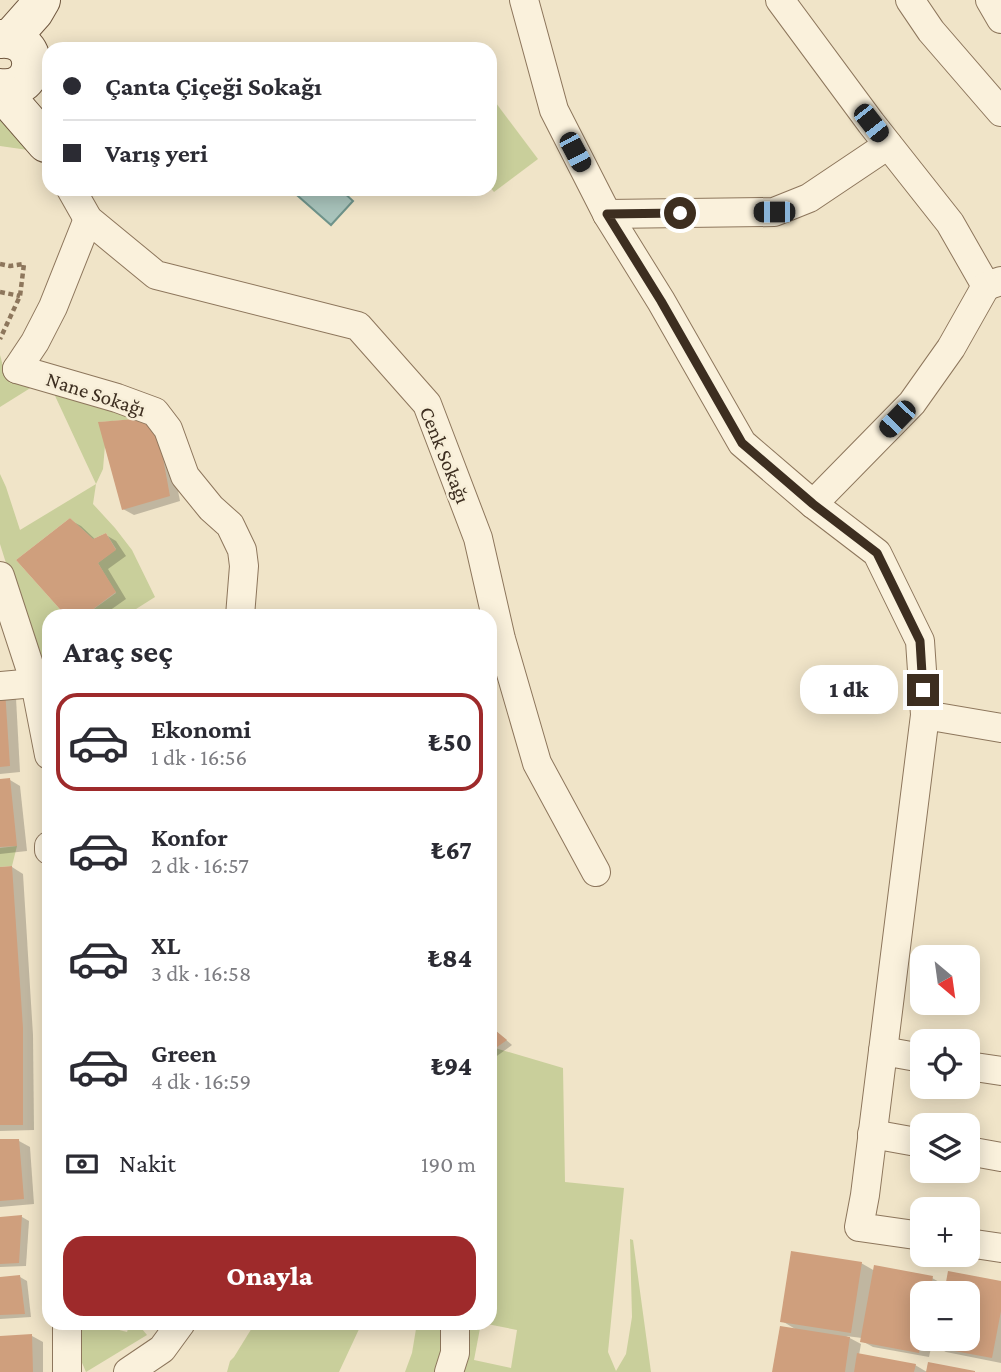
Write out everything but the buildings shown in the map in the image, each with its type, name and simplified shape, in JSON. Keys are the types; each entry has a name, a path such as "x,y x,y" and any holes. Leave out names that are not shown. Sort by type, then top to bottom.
{"main road":[{"path":"17,49 42,127"}],"street":[{"path":"524,0 554,110 607,214 661,301 742,443 813,504 877,553 920,641 925,715 859,1227 910,1235"},
{"path":"780,0 993,283 912,403 813,504"},
{"path":"910,0 931,31 1001,112"},
{"path":"990,0 1001,19"},
{"path":"607,214 774,212 809,198 888,145"},
{"name":"Cenk Sokağı","path":"75,196 88,219 156,275 358,326 427,404 478,538 494,609"},
{"path":"8,373 35,342 53,307 88,219"},
{"name":"Nane Sokağı","path":"8,373 117,398 155,412 169,429 185,476 211,508 230,525 242,550 244,566 241,609"},
{"path":"0,576 42,680 0,686"},
{"name":"Cenk Sokağı","path":"497,621 537,763 596,872"},
{"path":"925,715 1001,728"},
{"path":"883,1051 910,1056"},
{"path":"980,1068 1001,1072"},
{"path":"872,1134 910,1141"},
{"path":"980,1153 1001,1157"},
{"path":"980,1245 1001,1248"},
{"path":"66,1330 67,1372"},
{"path":"128,1372 162,1349 176,1330"},
{"path":"449,1372 455,1353 455,1330"}],"path":[{"path":"0,264 24,264 20,296 0,339"},
{"path":"0,292 20,296"}],"green space":[{"path":"497,104 538,159 497,190"},
{"path":"0,110 28,150 0,146"},
{"path":"0,355 3,366 32,387 0,407"},
{"path":"50,385 151,418 99,422 105,445 103,469 96,484"},
{"path":"0,474 20,530 96,484 93,504 132,550 155,597 136,609 94,609 116,593 98,563 116,549 106,533 93,539 70,518 16,560 60,609 42,609 42,657 36,659 0,544"},
{"path":"17,846 12,866 0,867 0,848"},
{"path":"497,1049 563,1068 565,1182 624,1188 608,1352 616,1371 626,1354 632,1317 630,1239 633,1240 651,1372 405,1372 416,1330 480,1330 474,1360 511,1368 517,1330 497,1326"},
{"path":"71,1330 143,1330 147,1335 86,1372 70,1335"},
{"path":"251,1330 359,1330 339,1372 227,1372"}],"water":[{"path":"298,196 348,196 353,201 331,225"}],"route":[{"path":"680,213 607,214 661,301 742,443 813,504 877,553 920,641 923,690"}]}
